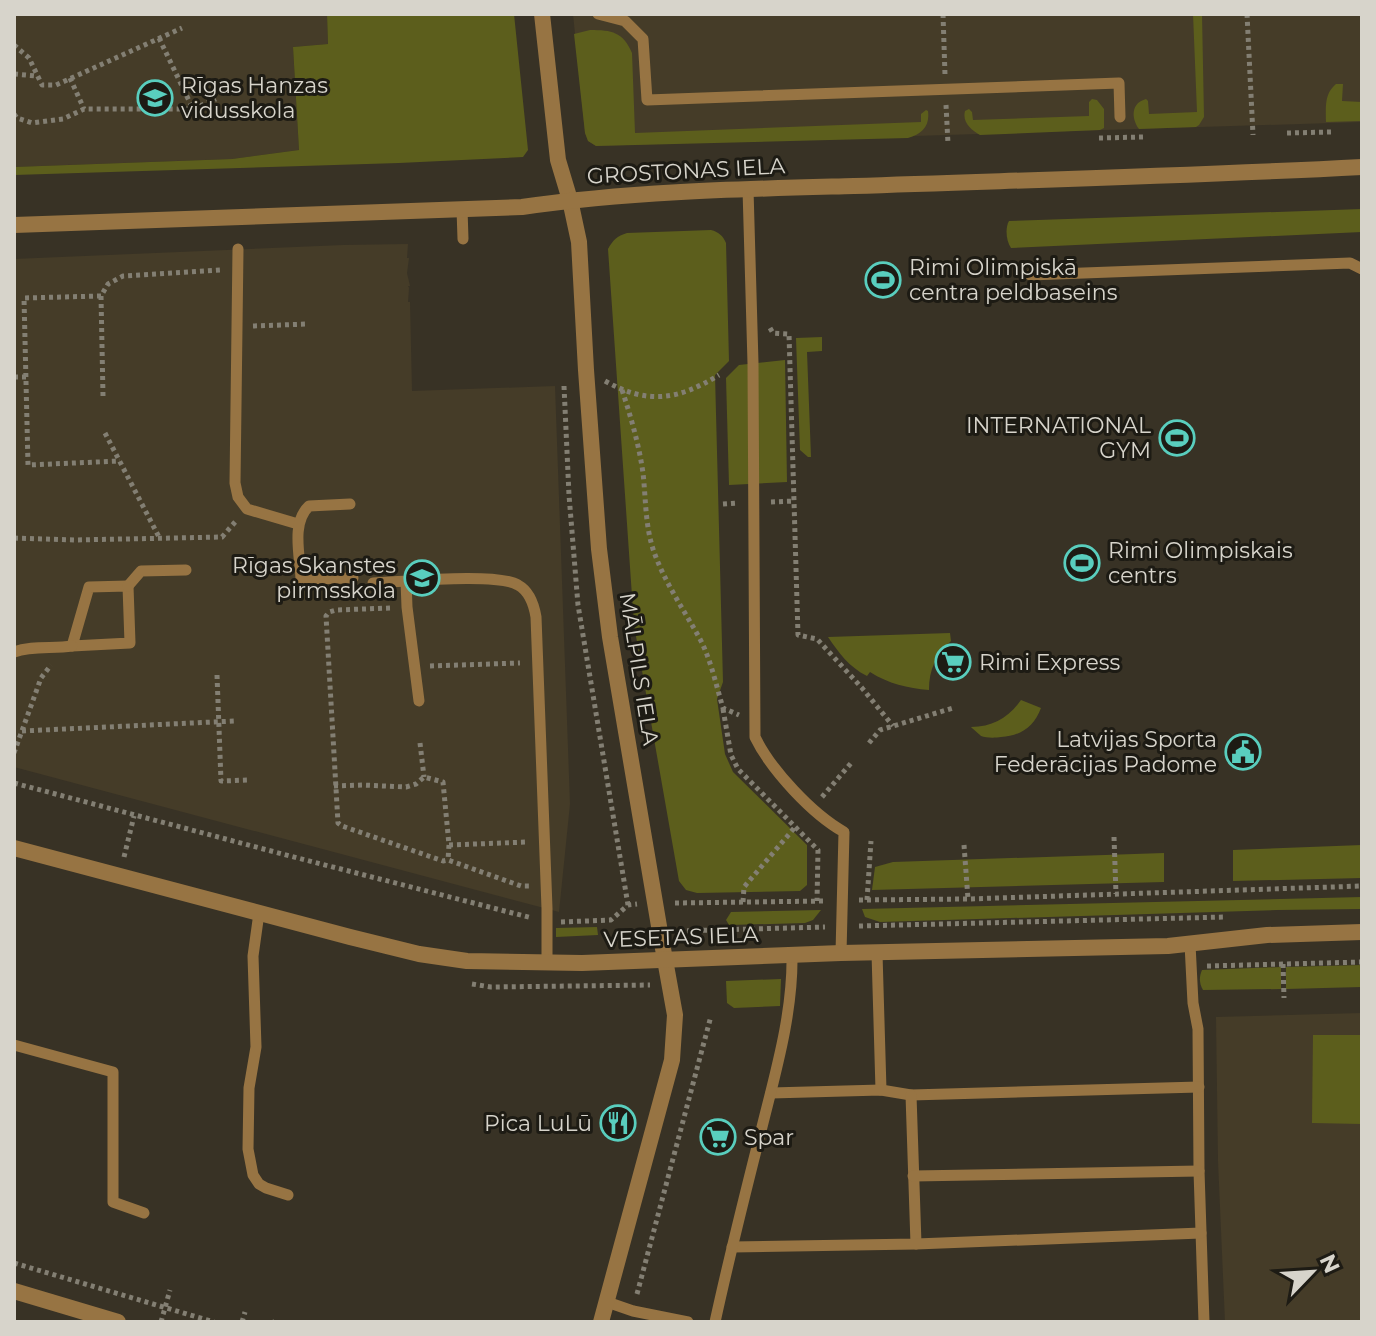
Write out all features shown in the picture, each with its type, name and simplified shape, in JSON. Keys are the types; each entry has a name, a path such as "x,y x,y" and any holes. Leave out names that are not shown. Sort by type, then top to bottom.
{"street":[{"name":"MĀLPILS IELA","path":"542,14 558,160 579,242 599,549 608,622 675,1015 672,1060 601,1322"},
{"name":"GROSTONAS IELA","path":"14,225 522,207 570,200 748,189 1362,168"},
{"name":"VESETAS IELA","path":"14,848 443,959 547,963 1190,944 1267,935 1362,932"},
{"path":"14,1291 118,1322"}],"lane":[{"path":"598,14 625,21 643,39 647,100 1119,83 1120,117"},
{"path":"748,189 753,363 755,737 765,757 812,808 829,824 844,832 841,953"},
{"path":"462,209 463,239"},
{"path":"238,249 235,483 238,497 247,509 298,524"},
{"path":"1030,275 1350,263 1362,269"},
{"path":"350,504 309,506 301,513 298,524 301,579 353,578"},
{"path":"14,652 30,648 130,643 128,586 141,571 186,570"},
{"path":"373,583 487,578 510,581 526,591 534,607 547,963"},
{"path":"406,581 419,701"},
{"path":"72,646 89,587 128,586"},
{"path":"259,913 253,956 256,1047 249,1088 248,1149 253,1175 259,1184 288,1195"},
{"path":"1190,944 1193,1003 1198,1029 1204,1322"},
{"path":"877,953 881,1090"},
{"path":"715,1322 771,1093 787,1016 792,955"},
{"path":"14,1045 113,1072 113,1202 144,1213"},
{"path":"771,1093 881,1090 911,1095 1199,1087"},
{"path":"911,1095 916,1244"},
{"path":"913,1176 1199,1171"},
{"path":"732,1247 916,1244 1201,1233"},
{"path":"607,1302 633,1311 688,1322"}],"path":[{"path":"1247,14 1253,135"},
{"path":"14,45 29,58 42,85 56,85 182,28"},
{"path":"159,38 193,109"},
{"path":"14,74 38,76"},
{"path":"70,78 84,109"},
{"path":"14,114 32,123 63,119 84,109 193,109 216,99"},
{"path":"1287,133 1331,132"},
{"path":"1099,138 1143,137"},
{"path":"103,396 101,296 108,284 123,276 238,269"},
{"path":"101,296 24,298 28,465 120,461"},
{"path":"236,326 308,324"},
{"path":"768,326 773,333 789,334 798,635 817,639 893,726"},
{"path":"586,370 622,390 652,398 685,393 719,375"},
{"path":"14,377 26,377"},
{"path":"622,390 633,421 643,473 646,525 654,552 664,578 709,659 723,708 731,755 738,769 798,825 818,850 820,901 676,903"},
{"path":"105,433 160,539"},
{"path":"14,538 222,537 247,509"},
{"path":"407,607 336,610 326,616 338,823 521,886 546,887"},
{"path":"14,753 41,678 57,655 72,646"},
{"path":"415,667 537,663"},
{"path":"217,675 221,781 248,780"},
{"path":"723,708 754,720"},
{"path":"869,743 880,730 953,708"},
{"path":"22,731 235,721"},
{"path":"420,743 424,777"},
{"path":"822,797 852,762"},
{"path":"334,786 406,787 424,777"},
{"path":"424,777 443,782 448,860"},
{"path":"14,783 547,922 611,920 628,905 636,904"},
{"path":"119,876 134,816"},
{"path":"743,902 744,887 798,825"},
{"path":"1114,837 1116,894"},
{"path":"449,845 544,841"},
{"path":"867,900 871,841"},
{"path":"964,845 968,899"},
{"path":"858,900 1362,886"},
{"path":"611,940 660,932 709,929 1227,917"},
{"path":"1283,964 1284,998"},
{"path":"633,1311 711,1016"},
{"path":"14,1263 214,1322"},
{"path":"161,1322 170,1290"},
{"path":"242,1322 245,1312"}],"shaded area":[{"name":"Rīgas Hanzas vidusskola","path":"14,14 327,14 328,44 293,47 299,150 232,159 14,167"},
{"path":"327,14 514,14 528,150 523,157 14,175 14,167 232,159 299,150 293,47 328,44"},
{"path":"573,14 1362,14 1362,122 596,146 588,141 585,133"},
{"path":"1193,14 1202,14 1204,117 1196,127 1139,129 1134,111 1137,104 1146,99 1149,114 1197,112"},
{"path":"590,30 621,36 632,53 635,133 921,122 921,114 926,110 928,121 921,132 908,138 596,146 588,141 585,133 574,34"},
{"path":"1336,84 1343,84 1342,101 1362,102 1362,121 1326,122 1328,96"},
{"path":"1097,100 1104,109 1104,128 1100,130 980,135 965,119 965,111 969,109 973,120 1089,116 1089,102"},
{"path":"1362,209 1362,232 1011,248 1007,234 1009,221"},
{"path":"711,230 726,243 729,361 715,375 723,682 717,699 725,754 733,772 807,845 807,885 800,891 697,893 686,890 679,881 634,625 608,249 616,239 627,233"},
{"name":"Rīgas Skanstes pirmsskola","path":"408,244 412,391 555,386 570,804 559,912 14,767 14,259"},
{"path":"822,337 822,351 807,352 811,457 808,457 800,450 796,338"},
{"path":"785,360 787,482 729,485 726,378 739,365"},
{"path":"950,633 951,641 937,657 932,669 929,690 898,685 870,672 867,676 840,654 828,637"},
{"path":"1021,700 1041,708 1030,725 1020,732 988,737 981,736 971,727 1000,720"},
{"path":"1362,845 1362,878 1233,881 1233,850"},
{"path":"1164,853 1164,882 872,890 875,867 893,862"},
{"path":"1362,897 1362,909 880,922 865,917 862,909"},
{"path":"821,910 813,920 805,923 729,925 726,920 731,912"},
{"path":"597,927 598,935 556,937 556,928"},
{"path":"1362,965 1362,987 1286,989 1286,967"},
{"path":"1281,967 1281,989 1203,990 1200,982 1202,970"},
{"path":"781,979 780,1006 734,1008 727,1003 726,981"},
{"path":"1362,1013 1362,1322 1225,1322 1216,1017"},
{"path":"1313,1035 1362,1035 1362,1124 1312,1123"}],"place":[{"name":"Rīgas Hanzas vidusskola","path":"155,98"},
{"name":"Rimi Olimpiskā centra peldbaseins","path":"883,280"},
{"name":"INTERNATIONAL GYM","path":"1177,438"},
{"name":"Rimi Olimpiskais centrs","path":"1082,563"},
{"name":"Rīgas Skanstes pirmsskola","path":"422,578"},
{"name":"Rimi Express","path":"953,662"},
{"name":"Latvijas Sporta Federācijas Padome","path":"1243,752"},
{"name":"Pica LuLū","path":"618,1123"},
{"name":"Spar","path":"718,1137"}]}
